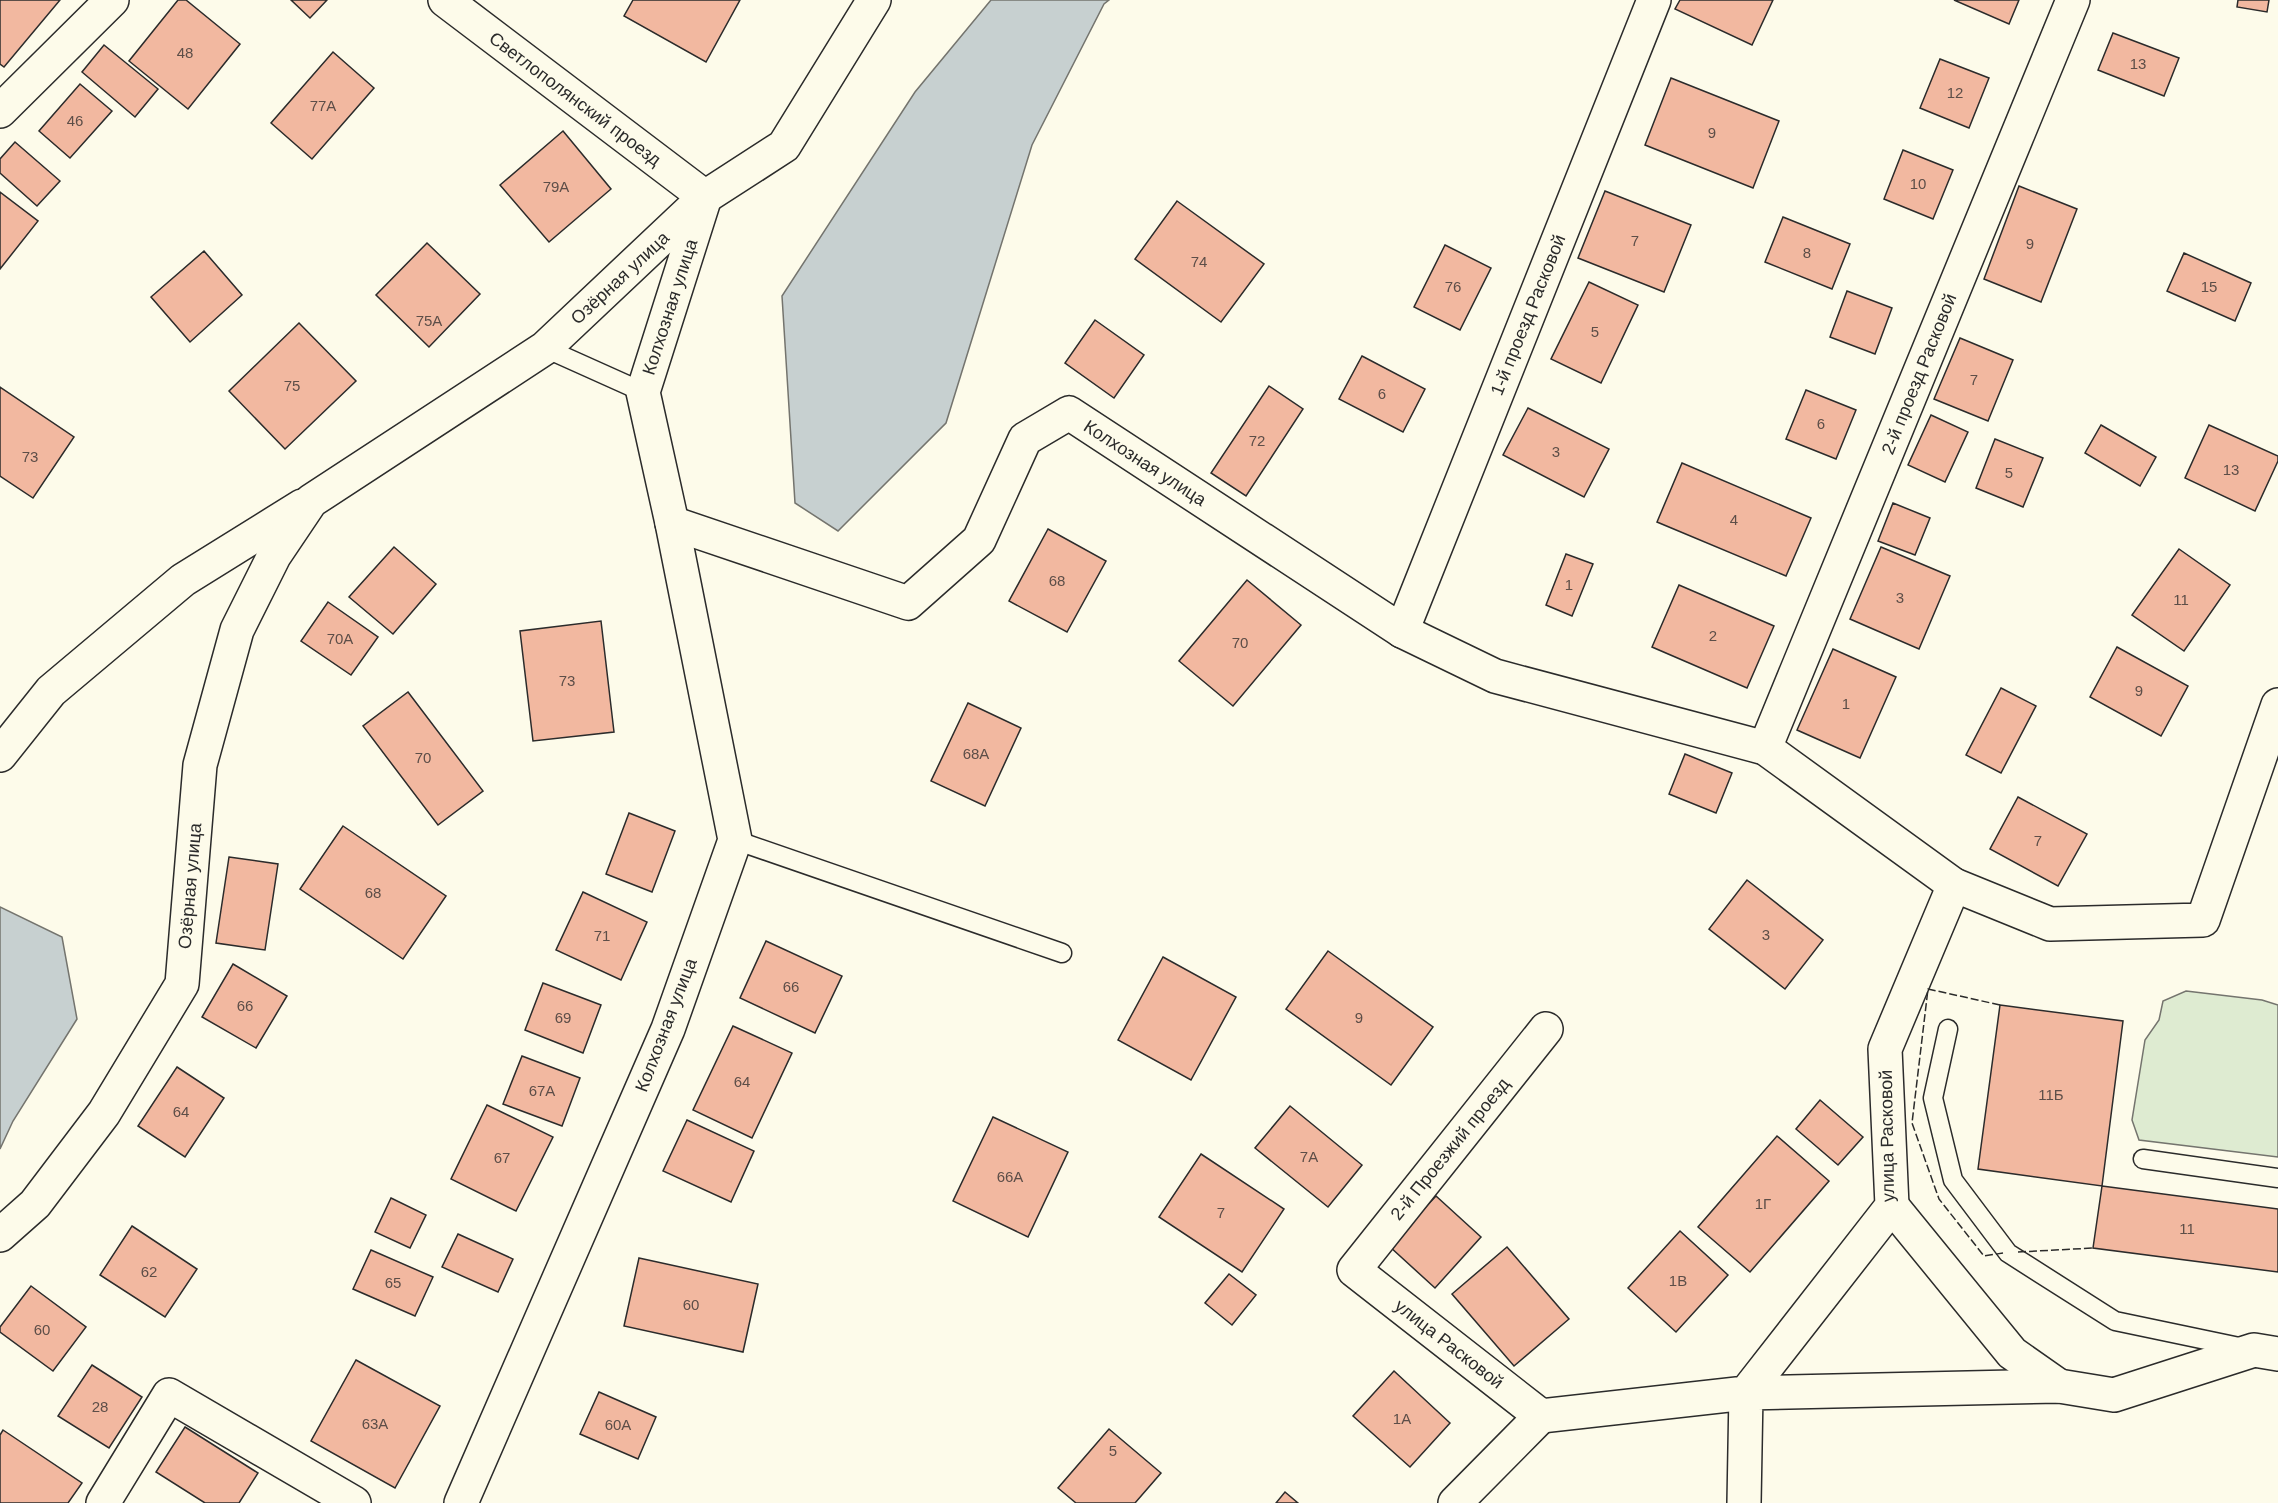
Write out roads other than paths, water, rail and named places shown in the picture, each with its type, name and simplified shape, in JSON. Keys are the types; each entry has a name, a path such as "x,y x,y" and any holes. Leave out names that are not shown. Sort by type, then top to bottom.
{"street":[{"path":"0,111 112,0"},
{"name":"Светлополянский проезд","path":"445,0 705,197"},
{"name":"Озёрная улица","path":"0,755 51,691 183,580 311,501 545,348 705,197 784,146 874,0"},
{"name":"1-й проезд Расковой","path":"1402,631 1654,0"},
{"name":"2-й проезд Расковой","path":"1765,748 2073,0"},
{"name":"Колхозная улица","path":"461,1503 668,1029 735,840 672,523 643,392 705,197"},
{"name":"Колхозная улица","path":"672,523 908,603 979,540 1025,440 1069,413 1402,631"},
{"name":"Озёрная улица","path":"0,1235 35,1204 104,1113 182,984 200,765 237,630 274,556 311,501"},
{"path":"1402,631 1495,676 1765,748 1954,885 2050,924 2203,920 2278,705"},
{"name":"улица Расковой","path":"1746,1393 1892,1206 1885,1049 1954,885"},
{"name":"2-й Проезжий проезд","path":"1354,1270 1546,1029"},
{"path":"1892,1206 2012,1353 2059,1386"},
{"name":"улица Расковой","path":"1354,1270 1541,1416"},
{"path":"1455,1503 1541,1416 1746,1393 2059,1386 2114,1395 2266,1352"},
{"path":"1744,1503 1746,1393"},
{"path":"103,1503 169,1395 354,1503"}],"lane":[{"path":"545,348 643,392"},
{"path":"735,840 1062,953"},
{"path":"1948,1029 1932,1098 1953,1179 2008,1253 2115,1321 2266,1352"},
{"path":"2143,1159 2278,1178"}]}
